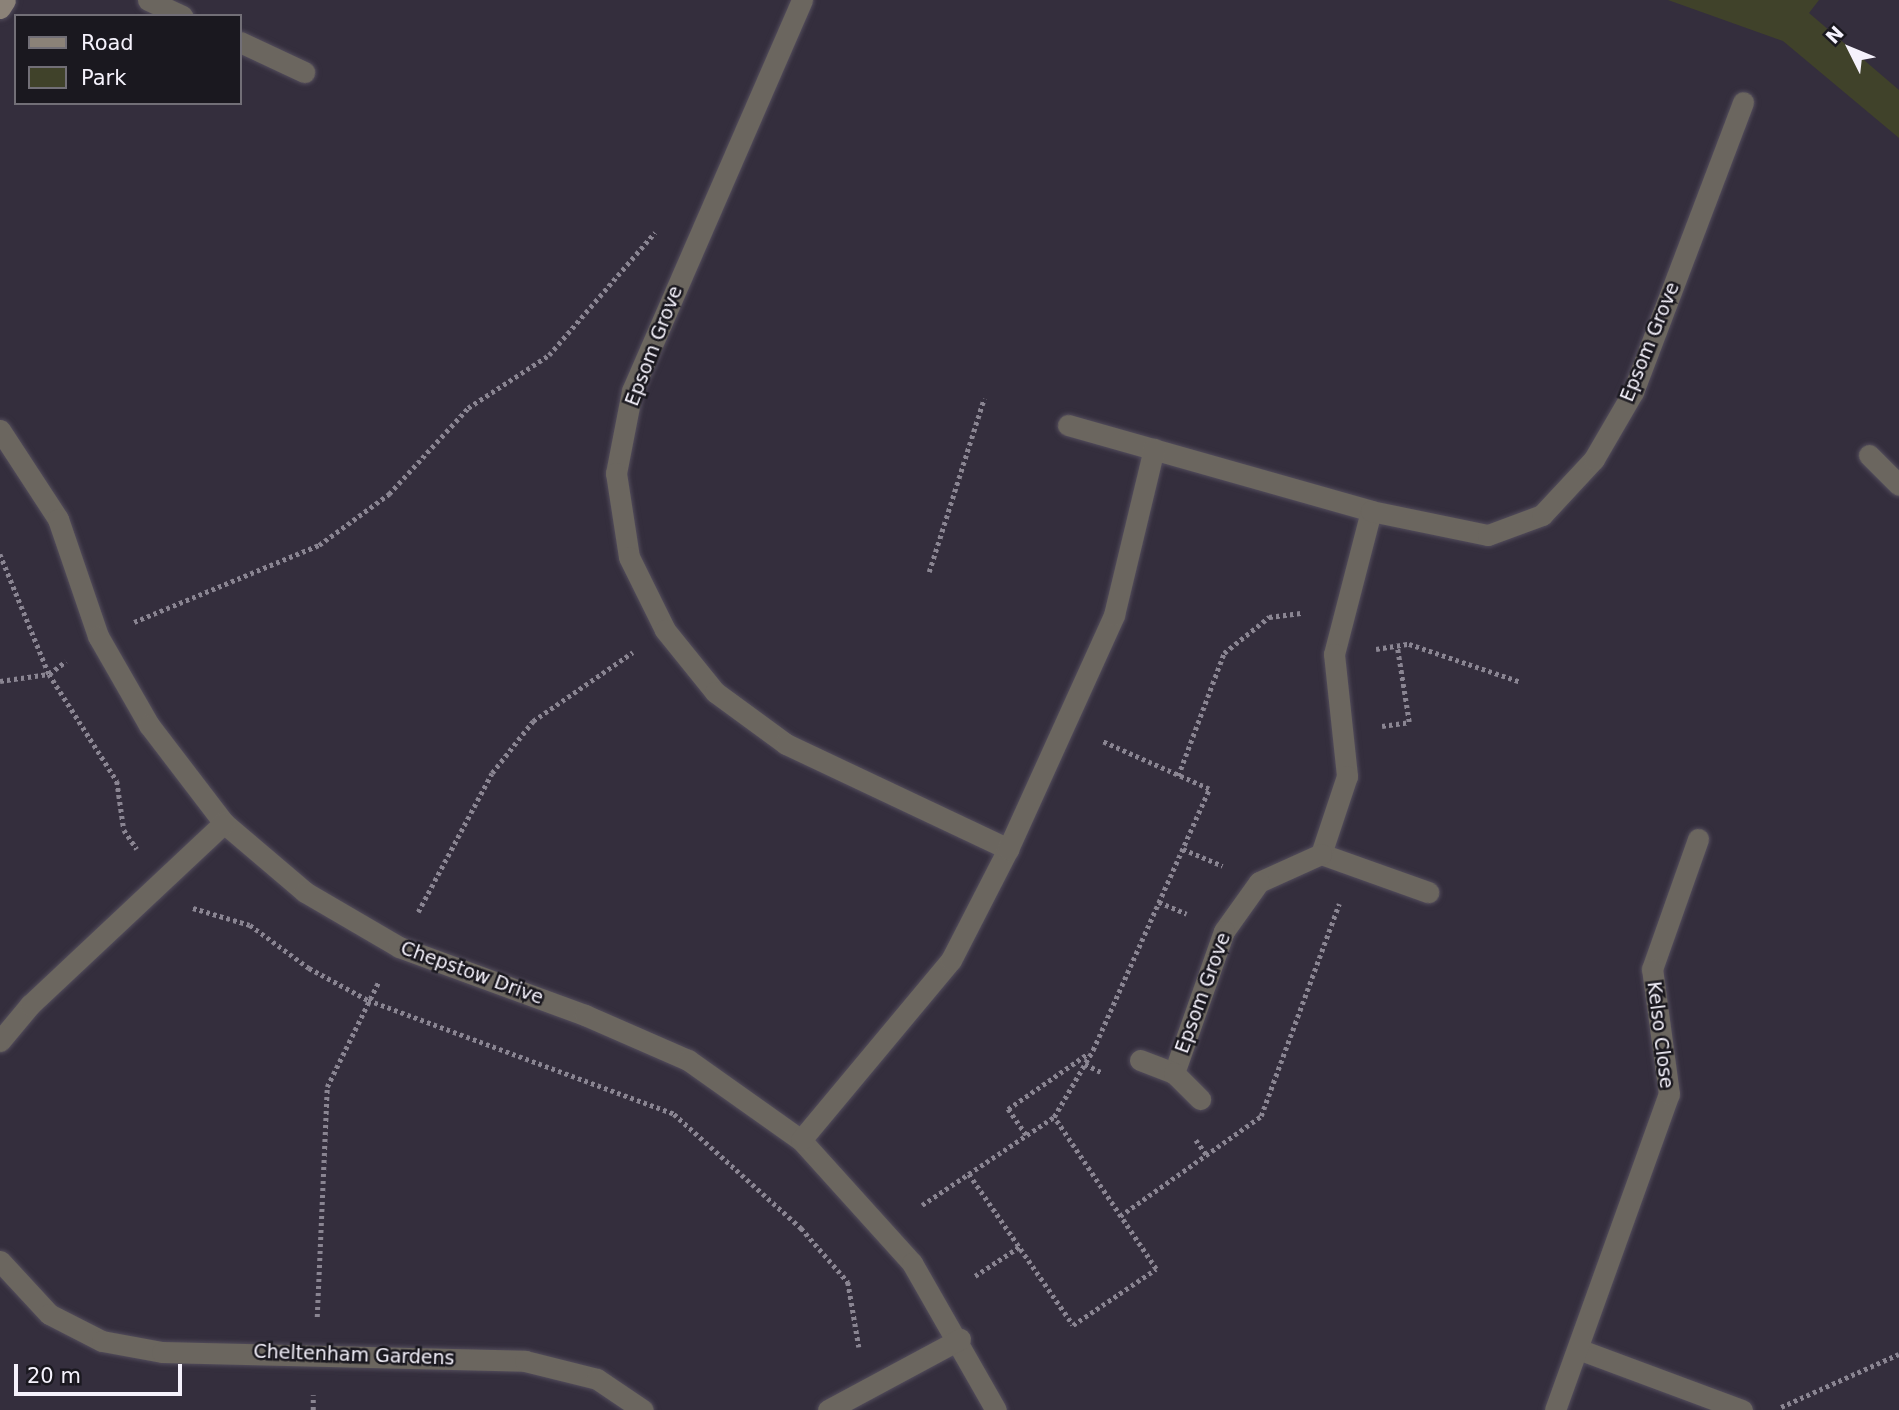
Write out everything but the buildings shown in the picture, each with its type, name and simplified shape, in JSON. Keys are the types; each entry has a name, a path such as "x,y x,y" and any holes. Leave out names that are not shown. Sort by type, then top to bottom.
{"main road":[{"path":"0,8 5,0"}],"street":[{"path":"148,0 180,14"},
{"name":"Epsom Grove","path":"802,0 632,391 615,474 629,557 665,630 715,692 786,744 1008,849"},
{"path":"242,44 304,72"},
{"name":"Epsom Grove","path":"1068,425 1371,510 1488,535 1542,515 1594,458 1633,392 1743,102"},
{"name":"Chepstow Drive","path":"0,430 58,519 98,636 149,725 224,823 305,892 399,947 585,1015 688,1060 801,1140 912,1263 960,1339 996,1410"},
{"path":"801,1140 951,960 1008,849 1114,615 1154,449"},
{"path":"1869,455 1899,485"},
{"path":"1371,510 1334,654 1340,733 1347,776 1321,855 1428,892"},
{"path":"0,1041 30,1005 224,823"},
{"name":"Kelso Close","path":"1555,1410 1669,1094 1652,969 1698,839"},
{"name":"Epsom Grove","path":"1174,1073 1224,931 1259,882 1321,855"},
{"name":"Epsom Grove","path":"1140,1060 1174,1073 1200,1099"},
{"name":"Cheltenham Gardens","path":"0,1261 49,1314 102,1341 162,1352 525,1361 597,1379 643,1410"},
{"path":"828,1410 960,1339"},
{"path":"1578,1349 1742,1410"}],"path":[{"path":"0,681 49,674 98,636 319,545 388,494 468,408 549,355 660,220"},
{"path":"929,572 984,399"},
{"path":"1178,776 1224,653 1269,617 1304,613 1344,619"},
{"path":"1334,654 1409,644 1521,682"},
{"path":"1340,733 1409,722 1397,646"},
{"path":"922,1205 1054,1117 1093,1050 1209,789 1065,725"},
{"path":"1120,1216 1261,1116 1353,866"},
{"path":"1026,1135 1008,1109 1093,1050"},
{"path":"969,1174 1073,1325 1156,1269 1054,1117"},
{"path":"975,1276 1019,1247"},
{"path":"1774,1410 1899,1354"}],"green space":[{"path":"1668,0 1819,0 1809,13 1899,90 1899,138 1783,41"}]}
